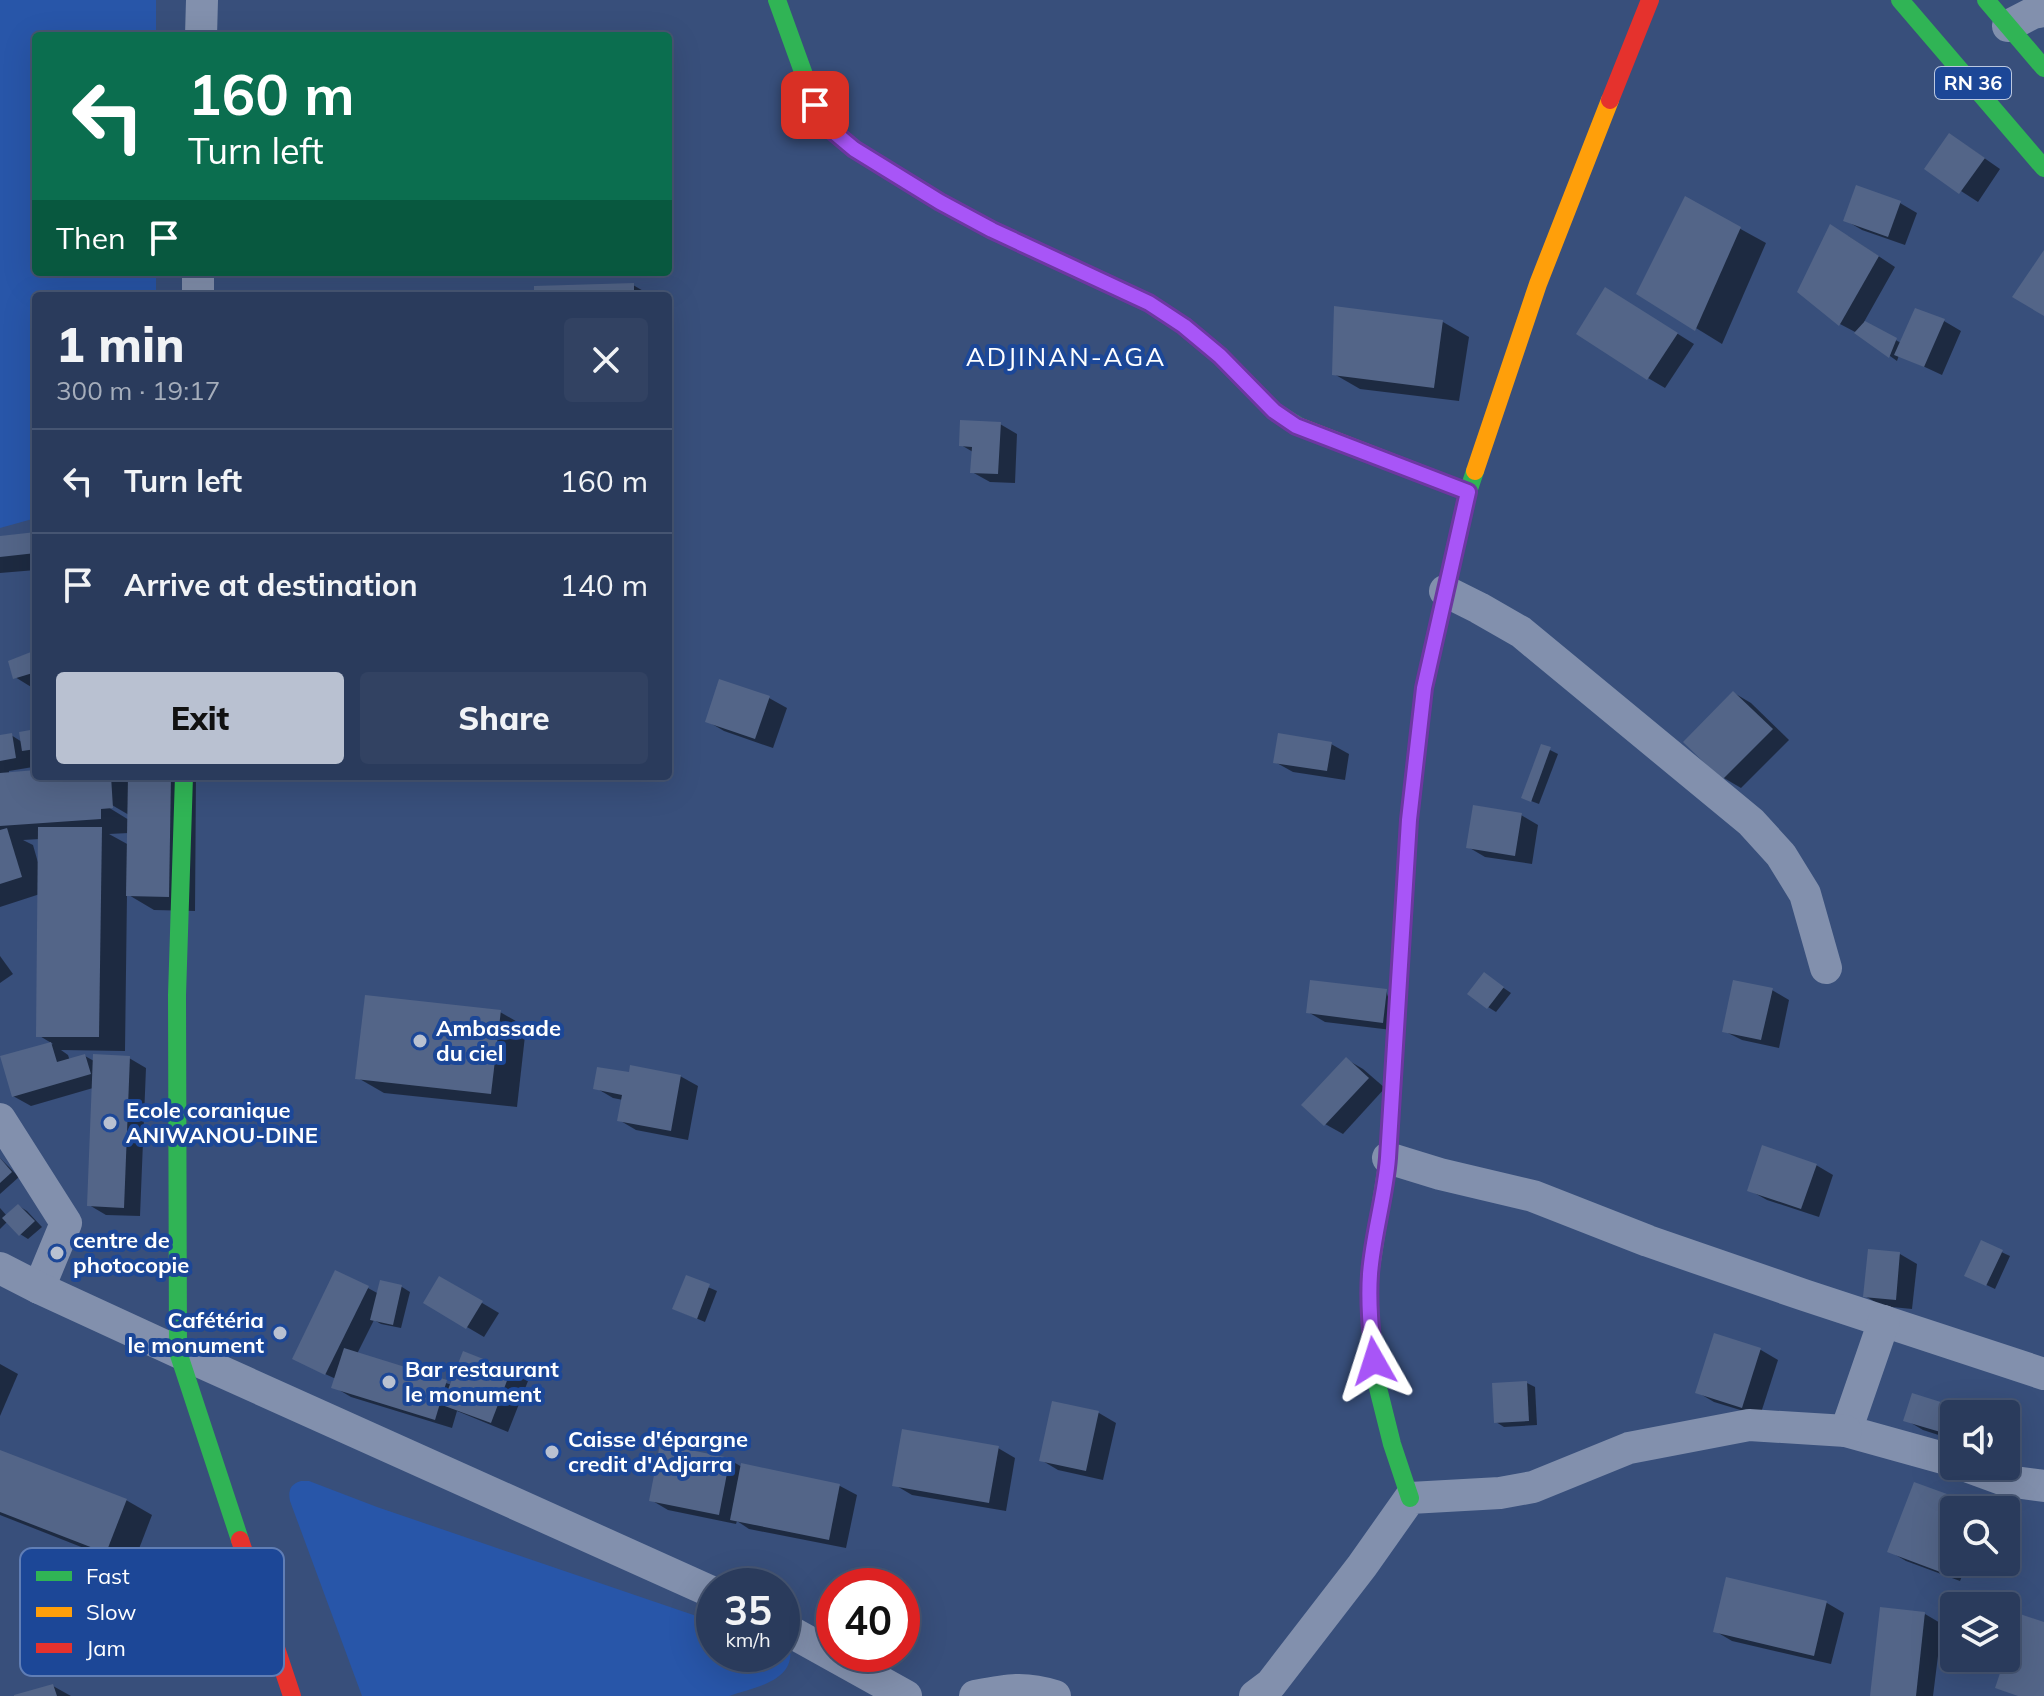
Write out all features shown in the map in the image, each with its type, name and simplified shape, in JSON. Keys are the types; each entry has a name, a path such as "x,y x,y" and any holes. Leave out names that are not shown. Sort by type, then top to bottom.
{"street":[{"path":"201,32 202,0"},
{"path":"777,0 815,105 829,128 854,149 992,230 1149,303 1184,326 1220,356 1274,411 1296,426 1468,492"},
{"path":"1410,1498 1381,1406 1369,1316 1370,1274 1386,1187 1409,820 1424,688 1468,492 1538,284 1650,0"},
{"name":"RN 36","path":"1900,0 2044,168"},
{"name":"RN 36","path":"1986,0 2044,68"},
{"path":"2008,26 2044,11"},
{"path":"1445,591 1521,632 1751,822 1781,855 1805,894 1826,968"},
{"path":"184,780 177,995 178,1352 243,1548"},
{"path":"0,1119 66,1223 39,1288"},
{"path":"1388,1158 1533,1196 1648,1241 2044,1374"},
{"path":"0,1268 178,1352 696,1585"},
{"path":"1846,1431 1884,1321"},
{"path":"1410,1498 1500,1493 1533,1487 1629,1448 1749,1425 1846,1431 1940,1457"},
{"path":"2004,1480 2044,1486"},
{"path":"1255,1696 1271,1684 1410,1498"},
{"path":"800,1637 906,1696"},
{"path":"284,1672 292,1696"},
{"path":"975,1696 1007,1689 1037,1690 1055,1696"}],"shaded area":[{"path":"0,0 156,0 156,32 32,32 32,276 156,276 156,292 32,292 32,519 0,528"},
{"path":"309,1481 696,1616 696,1672 783,1672 761,1686 729,1696 362,1696 290,1501 289,1494 294,1484"}],"building":[{"path":"1949,133 1985,158 1959,194 1924,169"},
{"path":"1856,185 1901,201 1888,237 1843,221"},
{"path":"1685,196 1741,227 1695,331 1636,294"},
{"path":"1830,224 1879,256 1839,326 1797,292"},
{"path":"2044,250 2044,316 2012,297"},
{"path":"634,283 634,292 534,292 534,286"},
{"path":"1605,287 1678,333 1647,380 1576,334"},
{"path":"1334,306 1443,320 1434,388 1332,375"},
{"path":"1915,308 1945,319 1924,367 1894,355"},
{"path":"1865,321 1897,338 1889,358 1854,333"},
{"path":"960,420 1001,422 998,474 970,473 972,447 959,446"},
{"path":"32,532 32,553 0,557 0,536"},
{"path":"32,652 32,673 13,679 8,661"},
{"path":"719,679 770,696 755,739 705,722"},
{"path":"1733,691 1773,729 1722,780 1683,742"},
{"path":"32,730 32,750 22,751 19,732"},
{"path":"12,733 16,758 0,761 0,735"},
{"path":"1278,733 1332,742 1327,771 1273,763"},
{"path":"1541,744 1551,747 1531,802 1521,798"},
{"path":"32,770 32,780 111,780 113,808 101,809 101,819 0,826 0,773"},
{"path":"128,780 171,780 169,897 126,896"},
{"path":"1473,805 1522,813 1515,856 1466,848"},
{"path":"38,827 102,827 99,1037 36,1037"},
{"path":"7,828 22,877 0,884 0,830"},
{"path":"1484,972 1504,987 1487,1009 1467,994"},
{"path":"1310,980 1387,989 1383,1023 1306,1013"},
{"path":"1733,980 1773,988 1761,1040 1722,1032"},
{"path":"365,995 501,1010 491,1094 355,1079"},
{"path":"51,1042 57,1062 85,1054 91,1074 12,1097 0,1056"},
{"path":"93,1054 130,1056 124,1208 87,1206"},
{"path":"1346,1057 1369,1078 1324,1126 1301,1105"},
{"path":"630,1065 681,1075 671,1131 617,1121 622,1095 593,1089 597,1067 629,1072"},
{"path":"1762,1145 1817,1164 1801,1209 1747,1191"},
{"path":"0,1158 12,1172 0,1183"},
{"path":"18,1204 35,1221 19,1236 2,1218"},
{"path":"1981,1240 2003,1250 1986,1286 1964,1276"},
{"path":"1868,1249 1900,1252 1896,1300 1863,1297"},
{"path":"335,1270 369,1286 325,1375 292,1359"},
{"path":"686,1275 710,1284 697,1319 672,1309"},
{"path":"439,1276 483,1301 466,1329 423,1303"},
{"path":"380,1280 402,1285 393,1325 370,1320"},
{"path":"1714,1333 1761,1348 1742,1408 1695,1393"},
{"path":"344,1348 447,1380 435,1420 331,1388"},
{"path":"463,1351 511,1370 491,1423 442,1405"},
{"path":"1527,1381 1529,1421 1494,1423 1492,1383"},
{"path":"1912,1393 1940,1402 1940,1432 1903,1421"},
{"path":"1052,1401 1099,1411 1086,1471 1039,1461"},
{"path":"902,1429 999,1446 989,1503 892,1486"},
{"path":"660,1444 730,1458 719,1515 649,1501"},
{"path":"0,1450 127,1499 108,1548 93,1548 0,1512"},
{"path":"741,1463 840,1484 829,1540 730,1520"},
{"path":"1914,1482 1952,1496 1940,1496 1940,1572 1887,1552"},
{"path":"1726,1577 1827,1601 1814,1656 1713,1632"},
{"path":"1880,1607 1925,1612 1916,1696 1870,1696"},
{"path":"2020,1614 2044,1622 2044,1696 2018,1696 1995,1688 2000,1672 2020,1672"},
{"path":"53,1684 57,1696 14,1696 14,1695"}],"traffic: fast":[{"path":"777,0 815,105 829,128 854,149 992,230 1149,303 1184,326 1220,356 1274,411 1300,427"},
{"path":"1900,0 2044,168"},
{"path":"1986,0 2044,68"},
{"path":"1410,1498 1378,1388 1370,1332 1370,1274 1388,1158 1409,820 1424,688 1475,471"},
{"path":"184,780 177,995 178,1352 240,1540"}],"traffic: slow":[{"path":"1475,471 1538,284 1610,100"},
{"path":"1300,427 1468,492"}],"traffic: jam":[{"path":"1610,100 1650,0"},
{"path":"240,1540 243,1548"},
{"path":"284,1672 292,1696"}],"place":[{"name":"Ambassade du ciel","path":"420,1041"},
{"name":"Ecole coranique ANIWANOU-DINE","path":"110,1123"},
{"name":"centre de photocopie","path":"57,1253"},
{"name":"Cafétéria le monument","path":"280,1333"},
{"name":"Bar restaurant le monument","path":"389,1382"},
{"name":"Caisse d'épargne credit d'Adjarra","path":"552,1452"}],"district":[{"name":"ADJINAN-AGA","path":"1066,357"}],"route":[{"path":"815,105 829,128 854,149 940,202 992,230 1149,303 1184,326 1220,356 1274,411 1296,426 1468,492 1424,688 1409,820 1386,1187 1370,1274 1369,1316 1374,1361"}]}
